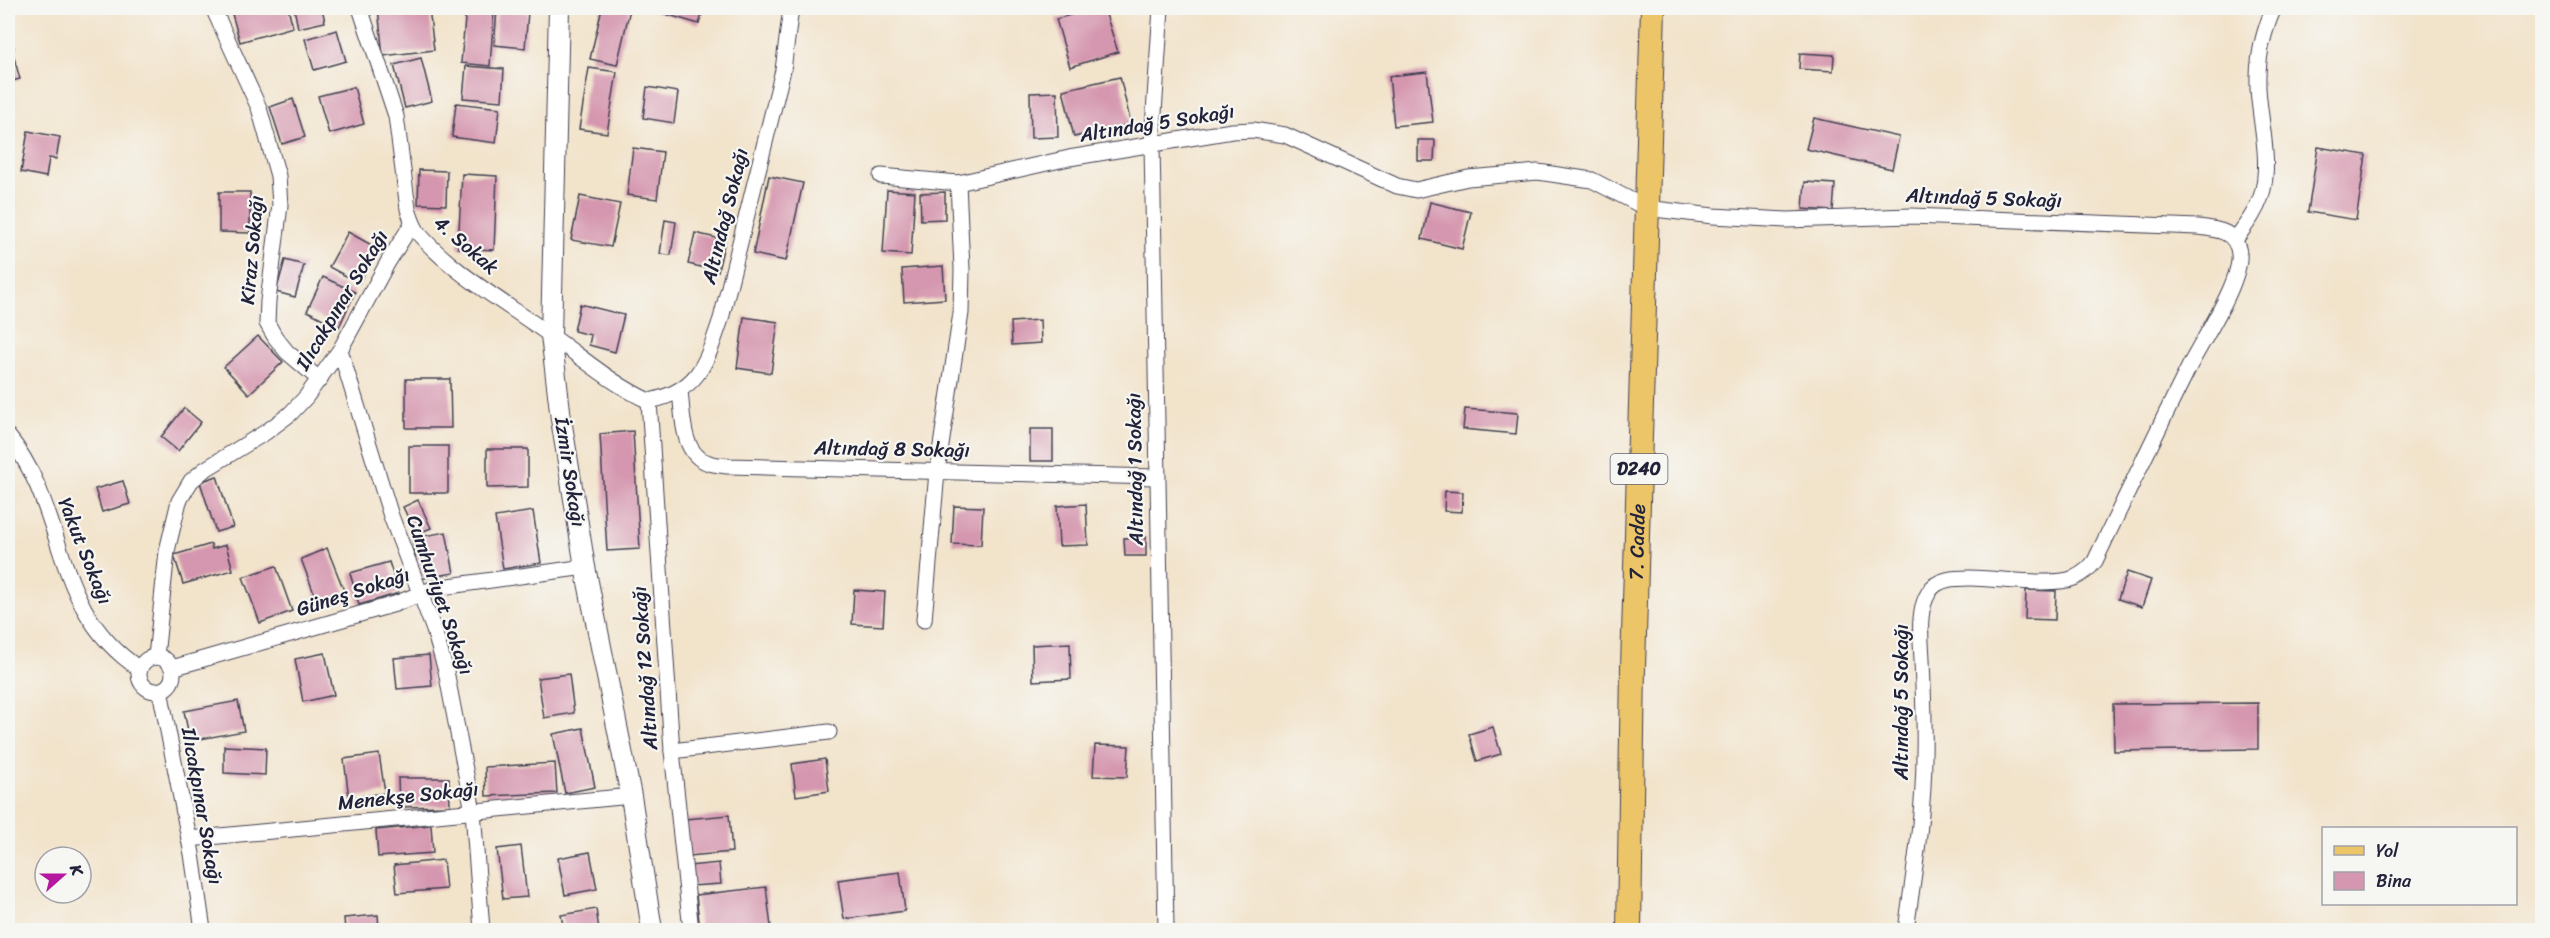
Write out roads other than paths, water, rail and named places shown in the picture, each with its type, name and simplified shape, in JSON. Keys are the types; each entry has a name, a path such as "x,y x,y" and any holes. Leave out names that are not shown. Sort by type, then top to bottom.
{"main road":[{"name":"7. Cadde","path":"1629,930 1633,667 1653,8"}],"street":[{"name":"Kiraz Sokağı","path":"213,8 259,108 278,176 280,205 267,323 274,337 287,352 320,380"},
{"name":"4. Sokak","path":"360,8 396,116 405,191 412,224 418,233 445,258 617,385 649,401"},
{"name":"İzmir Sokağı","path":"559,8 551,335 561,419 585,567 631,796 652,930"},
{"name":"Altındağ Sokağı","path":"649,401 680,391 693,380 703,366 721,319 783,70 791,8"},
{"name":"Altındağ 1 Sokağı","path":"1161,8 1152,143 1156,477 1166,930"},
{"path":"2235,240 2254,216 2262,196 2266,166 2258,88 2260,56 2274,8"},
{"name":"Altındağ 5 Sokağı","path":"881,176 927,182 958,183 1069,158 1152,143 1232,131 1269,131 1285,135 1397,186 1416,190 1504,174 1538,172 1592,180 1647,208 1713,216 1787,220 1911,216 2198,227 2225,231 2235,240 2239,254 2237,270 2222,306 2181,383 2095,561 2087,571 2072,579 2049,581 1953,579 1936,583 1929,591 1923,605 1921,629 1924,755 1922,798 1906,930"},
{"path":"924,620 937,472 961,313 962,269 958,183"},
{"name":"Ilıcakpınar Sokağı","path":"156,657 167,550 179,501 191,481 204,470 266,432 290,414 320,380 340,350 388,262 412,224"},
{"name":"Cumhuriyet Sokağı","path":"340,350 391,516 434,630 446,671 473,811 482,930"},
{"name":"Altındağ 8 Sokağı","path":"680,391 684,432 697,457 708,463 740,466 1156,477"},
{"name":"Altındağ 12 Sokağı","path":"649,401 672,751 691,930"},
{"name":"Yakut Sokağı","path":"8,436 25,463 40,497 64,566 87,616 116,651 140,669"},
{"name":"Güneş Sokağı","path":"172,668 395,604 451,584 585,567"},
{"path":"156,657 166,660 172,668 172,678 169,684 160,690 144,685 139,675 146,660 156,657"},
{"name":"Ilıcakpınar Sokağı","path":"160,690 189,839 203,930"},
{"path":"672,751 829,732"},
{"name":"Menekşe Sokağı","path":"189,839 631,796"}]}
